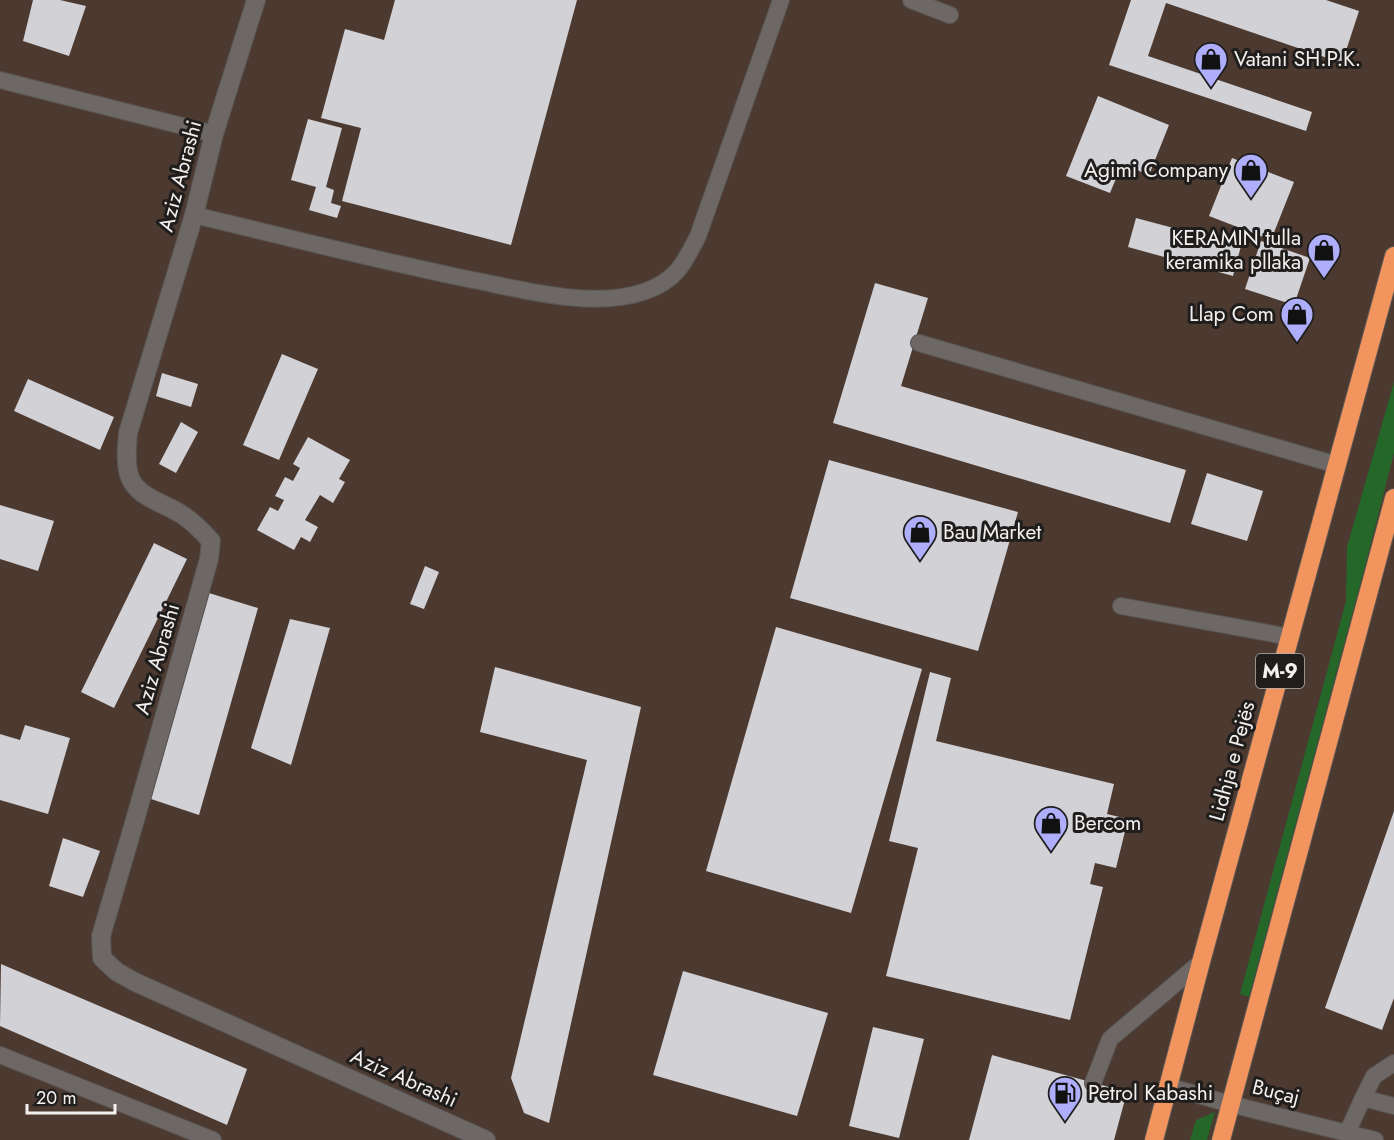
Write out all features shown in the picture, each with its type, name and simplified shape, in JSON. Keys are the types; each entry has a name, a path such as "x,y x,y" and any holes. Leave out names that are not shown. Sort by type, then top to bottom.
{"highway":[{"name":"Lidhja e Pejës","path":"1154,1140 1394,256"},
{"path":"1221,1140 1394,498"}],"street":[{"name":"Aziz Abrashi","path":"256,0 214,134 194,215 128,433 126,457 129,477 142,494 184,516 211,541 209,559 101,936 102,958 117,972 135,982 485,1140"}],"lane":[{"path":"194,215 408,267 518,289 570,297 610,299 643,292 669,280 686,261 698,236 781,0"},
{"path":"911,0 950,15"},
{"path":"0,80 214,134"},
{"path":"919,343 1337,465"},
{"path":"1121,606 1290,637"},
{"path":"1093,1083 1110,1039 1201,962"},
{"path":"0,1055 213,1140"},
{"path":"1347,1133 1374,1076 1394,1063"},
{"name":"Buçaj","path":"1167,1086 1374,1140"},
{"path":"1363,1098 1394,1106"}],"shaded area":[{"path":"0,0 1394,0 1394,1140 0,1140"}],"green space":[{"path":"1394,382 1394,453 1249,997 1240,994 1346,601 1347,547"},
{"path":"1215,1112 1207,1140 1190,1140 1196,1120"}],"building":[{"path":"33,0 60,0 86,6 69,56 23,41"},
{"path":"395,0 577,0 511,245 342,201 361,128 321,118 345,29 384,40"},
{"name":"Vatani SH.P.K.","path":"1131,0 1326,0 1359,11 1342,63 1166,3 1148,56 1312,112 1306,131 1109,65"},
{"path":"1098,96 1169,125 1149,175 1122,164 1110,193 1066,176"},
{"path":"308,119 342,128 326,187 334,190 331,203 341,206 337,218 309,210 316,187 291,180"},
{"name":"Agimi Company","path":"1232,158 1294,182 1271,240 1209,216"},
{"path":"1136,218 1241,246 1233,276 1128,247"},
{"path":"1261,241 1310,258 1294,305 1245,289"},
{"path":"875,283 928,298 901,386 1186,470 1170,523 833,423"},
{"path":"282,354 318,369 279,460 243,445"},
{"path":"162,373 198,384 191,407 156,396"},
{"path":"28,379 114,417 100,450 14,411"},
{"path":"181,422 198,432 176,473 159,464"},
{"path":"308,437 350,460 339,479 345,482 333,503 320,495 305,520 318,527 310,542 301,537 294,550 257,530 270,507 278,511 284,500 275,496 285,477 293,481 300,468 293,464"},
{"path":"829,460 1018,512 978,651 790,598"},
{"path":"1207,473 1263,491 1247,541 1191,524"},
{"path":"0,505 54,521 38,571 0,559"},
{"path":"154,543 187,559 114,708 81,692"},
{"path":"425,566 439,572 424,609 410,604"},
{"path":"209,593 258,608 199,815 151,799"},
{"path":"290,619 330,628 291,765 251,748"},
{"path":"776,627 922,669 851,913 706,871"},
{"path":"495,667 641,707 549,1123 524,1113 511,1078 587,760 480,732"},
{"path":"930,672 951,678 936,741 1114,784 1107,814 1128,819 1116,868 1095,863 1090,884 1103,887 1070,1020 886,976 918,848 889,841"},
{"path":"25,725 70,738 48,814 0,800 0,734 20,740"},
{"path":"1394,811 1394,998 1382,1030 1325,1008"},
{"path":"63,838 100,851 83,897 49,886"},
{"path":"1,964 247,1069 227,1125 0,1026"},
{"path":"683,971 828,1013 797,1116 653,1075"},
{"path":"873,1027 924,1039 899,1138 849,1126"},
{"path":"992,1055 1127,1092 1114,1140 969,1140"}],"place":[{"name":"Vatani SH.P.K.","path":"1211,88"},
{"name":"Agimi Company","path":"1251,199"},
{"name":"KERAMIN tulla keramika pllaka","path":"1324,279"},
{"name":"Llap Com","path":"1297,343"},
{"name":"Bau Market","path":"920,561"},
{"name":"Bercom","path":"1051,852"},
{"name":"Petrol Kabashi","path":"1065,1122"}]}
